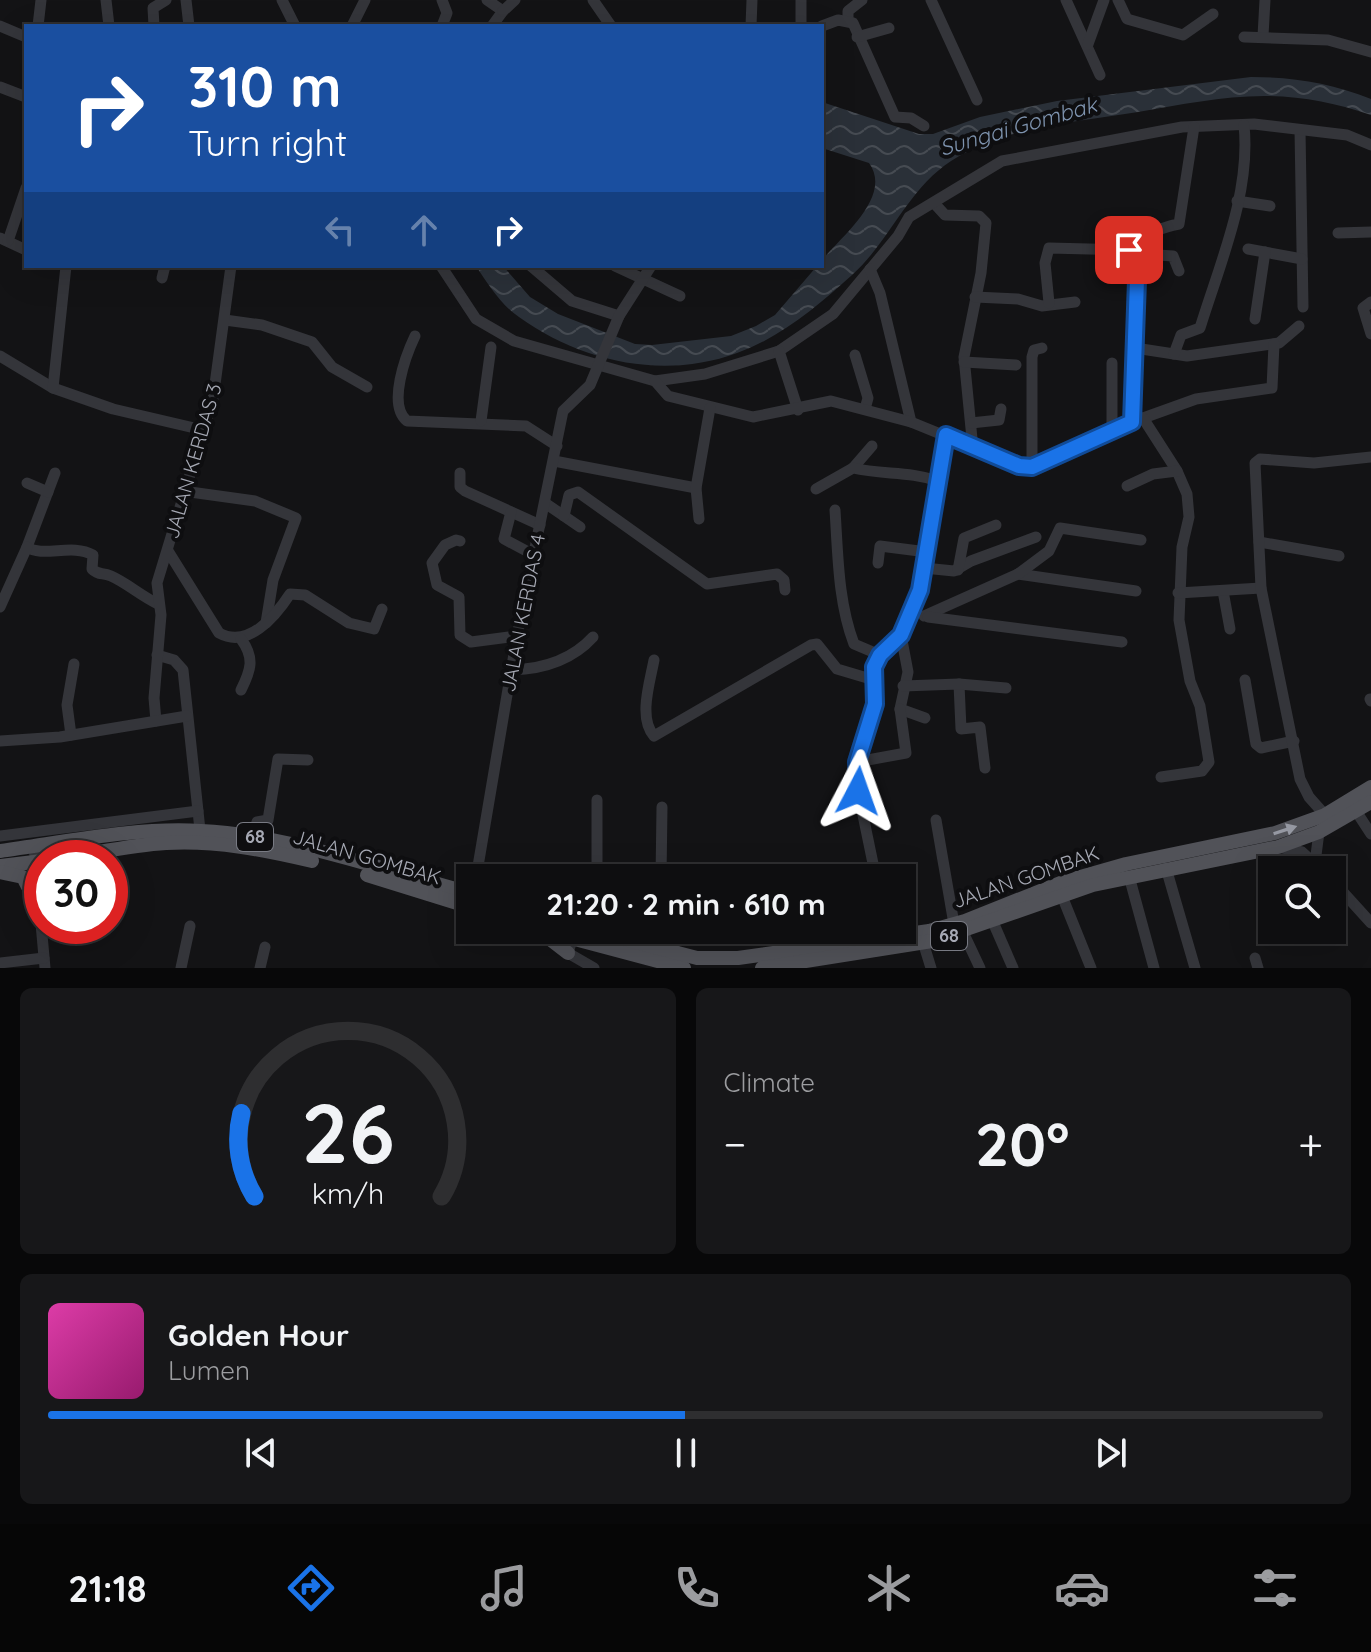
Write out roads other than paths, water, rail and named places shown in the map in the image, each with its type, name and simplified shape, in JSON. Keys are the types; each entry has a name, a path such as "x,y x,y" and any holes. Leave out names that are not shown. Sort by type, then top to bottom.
{"main road":[{"name":"JALAN GOMBAK","path":"762,968 804,965 923,942 1063,882 1126,864 1275,833 1325,815 1371,787"},
{"name":"JALAN GOMBAK","path":"916,931 993,922 1062,896 1129,876 1278,847 1319,832 1371,802"},
{"name":"JALAN GOMBAK","path":"78,840 137,832 200,830 253,836 456,889"},
{"name":"JALAN GOMBAK","path":"128,849 165,843 263,850 355,871 456,903"},
{"name":"JALAN GOMBAK","path":"0,851 24,847"},
{"path":"0,869 24,865"},
{"path":"0,869 24,879"},
{"name":"JALAN GOMBAK","path":"616,944 684,968"},
{"name":"JALAN GOMBAK","path":"629,944 672,954 738,958 821,944"}],"street":[{"path":"38,24 41,0"},
{"path":"106,0 109,24"},
{"path":"154,24 153,8 166,0"},
{"path":"282,0 294,24"},
{"path":"353,24 365,0"},
{"path":"442,0 447,13 443,24"},
{"path":"487,0 503,11"},
{"path":"493,24 515,0"},
{"path":"593,0 610,24"},
{"path":"751,24 752,0"},
{"path":"801,0 801,24"},
{"path":"848,20 848,11 862,0"},
{"path":"931,0 977,100"},
{"path":"1066,0 1100,75"},
{"path":"1088,44 1104,0"},
{"path":"1118,0 1127,19 1183,35 1213,14"},
{"path":"1263,36 1265,0"},
{"path":"185,1 189,24"},
{"path":"824,26 848,20 853,23 895,117 911,118 924,126"},
{"path":"0,26 24,36"},
{"path":"857,37 889,28"},
{"path":"1244,37 1328,40 1371,52"},
{"path":"0,87 24,96"},
{"path":"1174,354 1181,335 1200,328 1229,238 1237,201 1244,125"},
{"path":"442,268 476,319 514,341 655,381 736,367 779,351 833,314 909,217 1002,161 1194,127 1244,125 1300,130 1347,135 1371,145"},
{"path":"1161,777 1202,771 1209,762 1200,706 1190,681 1179,620 1178,593 1189,517 1187,494 1177,471 1137,420 1137,280 1144,241 1152,233 1179,224 1194,127"},
{"path":"1300,130 1303,307"},
{"path":"24,193 4,240 24,249"},
{"path":"1237,201 1270,206"},
{"path":"934,203 945,215 979,216 986,223 964,362 973,449"},
{"path":"1338,233 1371,232"},
{"path":"1049,303 1045,263 1049,248 1129,250 1137,280"},
{"path":"1248,249 1302,259"},
{"path":"1255,319 1265,252"},
{"path":"1142,254 1173,256 1179,271"},
{"path":"53,388 65,268"},
{"name":"JALAN KERDAS 3","path":"156,721 157,583 213,399 231,268"},
{"path":"533,268 572,301 617,322"},
{"path":"619,268 680,296"},
{"name":"JALAN KERDAS 4","path":"478,864 517,636 563,411 590,385 617,322 650,268"},
{"path":"870,269 880,293 911,422"},
{"path":"975,297 1018,299 1042,306 1075,302"},
{"path":"1371,302 1363,308 1371,334"},
{"path":"225,320 262,325 312,342 332,367 367,387"},
{"path":"1135,348 1187,356 1274,344 1299,326"},
{"path":"415,336 402,380 400,415 407,421 481,421 526,426 557,446"},
{"path":"655,381 668,396 753,417 831,401 911,422 973,449 1019,466 1032,467 1137,420 1196,399 1272,388 1274,344"},
{"path":"481,421 491,347"},
{"path":"1032,467 1032,357 1034,350 1042,348"},
{"path":"779,351 798,410"},
{"path":"855,355 868,398 865,409"},
{"path":"0,356 53,388 157,422 203,430"},
{"path":"964,362 1016,365"},
{"path":"1112,363 1112,431"},
{"path":"699,519 696,488 710,408"},
{"path":"971,423 999,420 1001,409"},
{"path":"873,864 858,791 857,762 875,704 874,680 880,655 901,635 911,615 924,568 946,435"},
{"path":"816,489 853,468 872,446"},
{"path":"1325,815 1309,797 1300,779 1261,588 1257,460 1314,463 1371,457"},
{"path":"554,461 696,488"},
{"path":"853,468 880,473 914,472 938,481"},
{"path":"1127,486 1153,474 1177,471"},
{"path":"0,607 55,473"},
{"path":"460,473 460,487 465,491 540,525"},
{"path":"27,483 48,492"},
{"path":"183,491 255,501 296,518 273,580 266,623"},
{"path":"564,516 569,495 573,491 578,492 707,584 777,574 784,580 785,590"},
{"path":"545,503 580,527"},
{"path":"835,510 840,591 851,636 854,644 880,655"},
{"path":"511,512 504,539 534,555"},
{"path":"958,570 964,538 996,525"},
{"path":"924,616 1018,574 1049,551 1060,528 1141,540"},
{"path":"924,568 958,570 971,561 1036,537"},
{"path":"460,541 445,545 432,563 437,585 459,597 460,635 471,642 517,636"},
{"path":"1259,542 1339,556"},
{"path":"878,563 880,546 927,552"},
{"path":"27,547 38,551 79,548 93,555 92,569 97,574 110,575 138,595 158,604"},
{"path":"168,551 219,633 241,639 250,652 252,668 241,690"},
{"path":"1018,574 1136,591"},
{"path":"1178,593 1261,588"},
{"path":"1223,591 1230,629"},
{"path":"241,639 266,623 290,594 305,595 349,623 374,629 382,609"},
{"path":"911,615 1122,642"},
{"path":"857,762 906,753 900,709 908,672 901,635"},
{"path":"512,670 533,670 570,656 593,637"},
{"path":"654,660 646,702 648,729 654,736 811,645 817,644 837,669 874,680"},
{"path":"157,655 174,660 183,670 200,830"},
{"path":"71,735 67,705 74,664"},
{"path":"1245,680 1256,744 1261,748 1294,741"},
{"path":"903,686 959,684 1006,688"},
{"path":"959,684 961,729 980,727 985,768"},
{"path":"900,709 925,718"},
{"path":"0,741 71,735 187,716"},
{"path":"253,836 257,822 268,820 278,759 308,760"},
{"path":"597,800 597,864"},
{"path":"661,864 662,807"},
{"path":"0,836 198,811"},
{"path":"1356,811 1371,834"},
{"path":"936,820 959,928 980,968"},
{"path":"1319,832 1319,856"},
{"path":"1278,847 1307,856"},
{"path":"1166,868 1195,968"},
{"path":"1129,876 1154,968"},
{"path":"1346,895 1371,923"},
{"path":"1062,896 1091,968"},
{"path":"993,922 1013,968"},
{"path":"181,968 190,926"},
{"path":"923,942 931,968"},
{"path":"575,944 595,968"},
{"path":"590,944 589,955 595,968"},
{"path":"672,954 674,944"},
{"path":"260,968 265,947"},
{"path":"0,963 44,963"}],"water":[{"name":"Sungai Gombak","path":"1251,77 1282,78 1312,82 1371,99 1371,115 1305,99 1248,96 1042,127 995,140 972,149 936,173 865,262 812,309 784,330 753,347 709,361 681,365 624,362 569,345 543,333 512,312 477,268 505,268 530,297 558,314 635,344 652,345 731,336 775,315 815,268 824,268 824,258 870,202 875,189 875,176 869,163 824,149 824,103 919,134 933,134 980,117 1057,101"}]}
